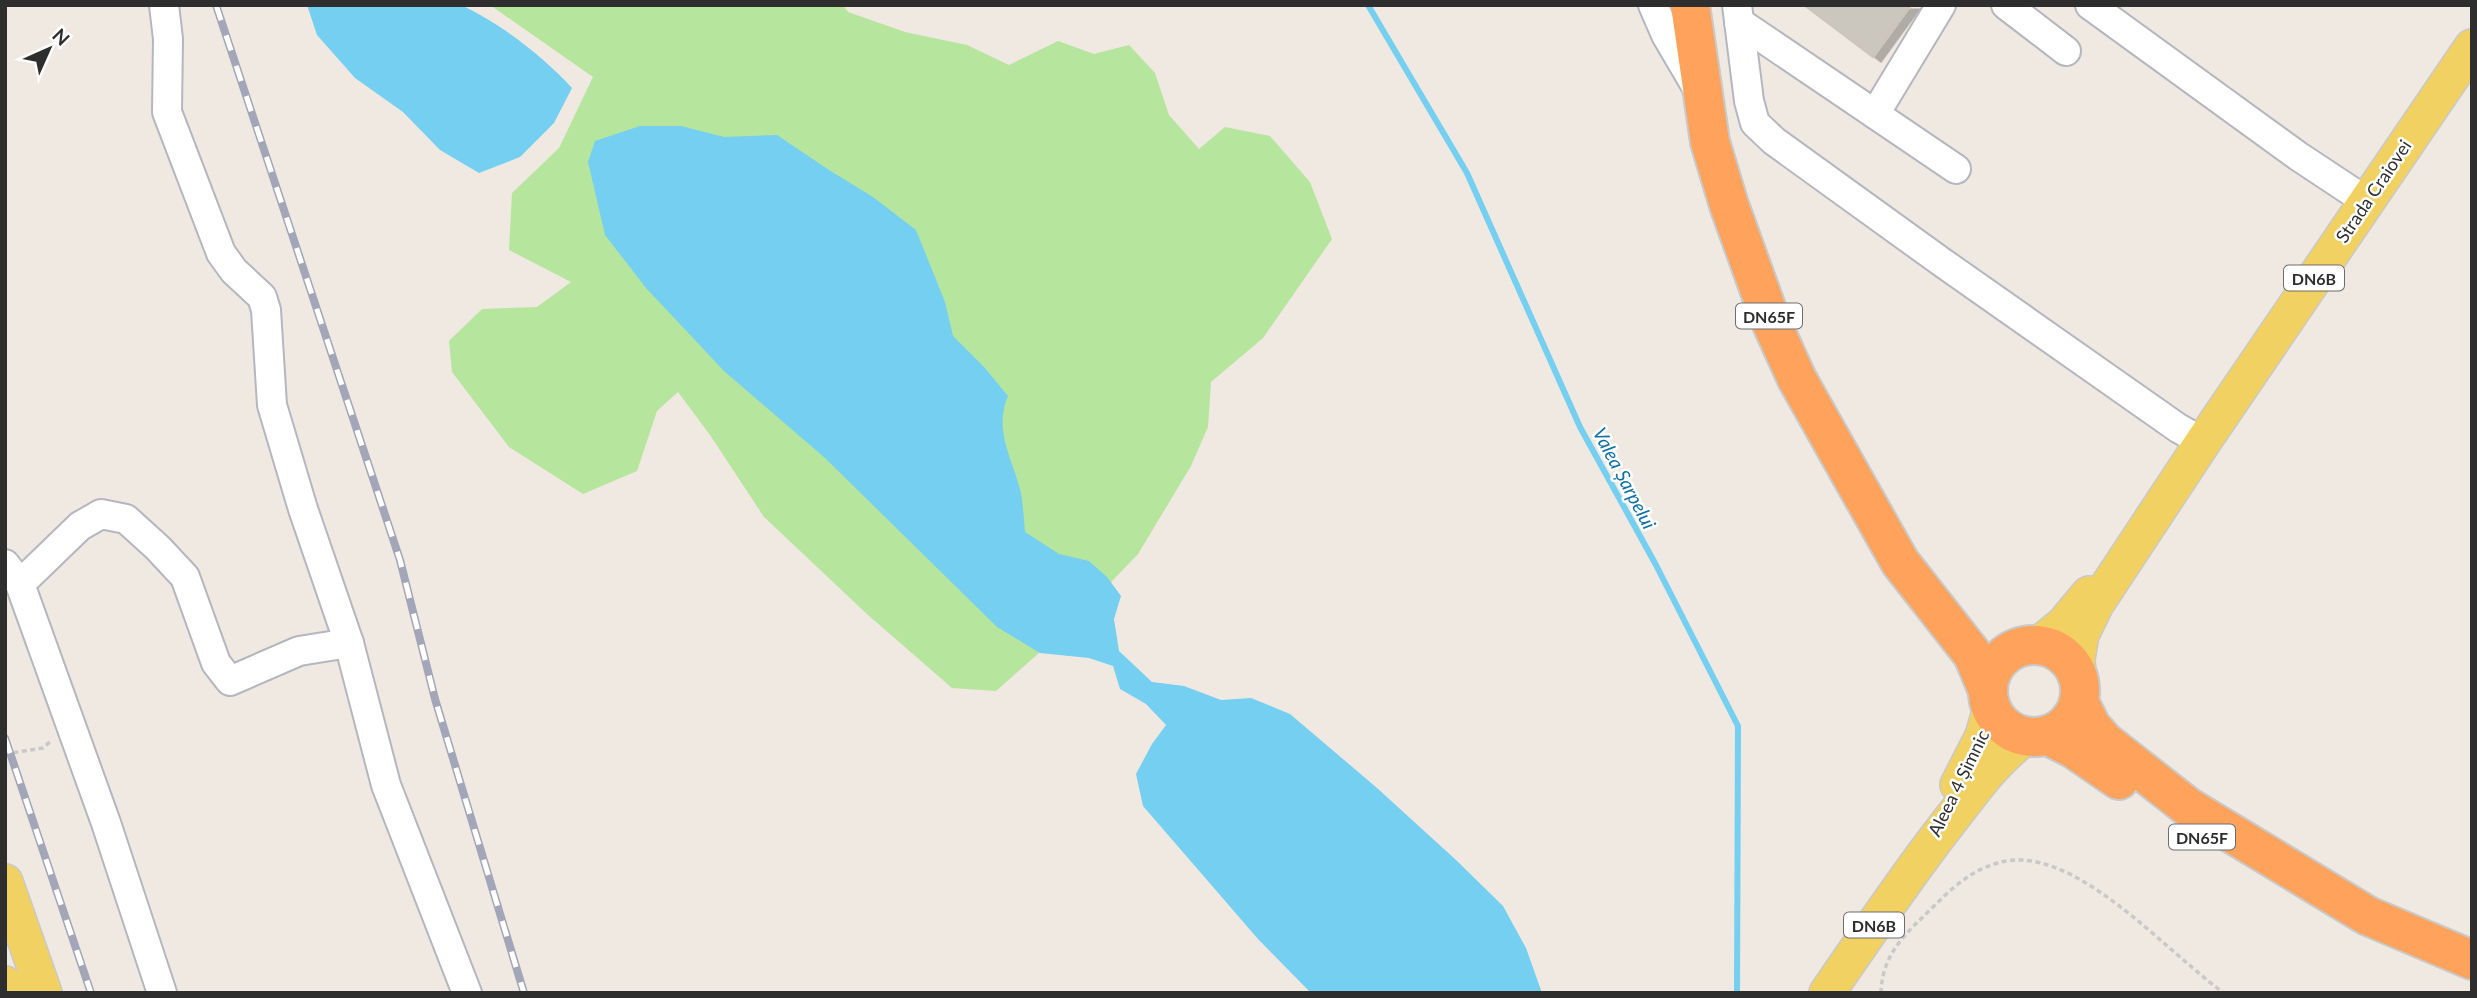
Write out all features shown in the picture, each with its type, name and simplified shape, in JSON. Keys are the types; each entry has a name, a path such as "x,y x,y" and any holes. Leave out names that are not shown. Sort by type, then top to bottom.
{"highway":[{"name":"DN65F","path":"1690,5 1710,142 1729,205 1772,324 1797,379 1847,471 1877,517 1900,562 1973,655 1990,700"},
{"name":"DN65F","path":"1877,517 1920,558 1962,609 1984,630 2003,642 2031,645"},
{"path":"2031,645 2055,649 2069,661 2079,689"},
{"name":"DN6B","path":"1990,700 1990,676 1998,662 2009,652 2031,645"},
{"name":"DN65F","path":"2079,689 2091,726 2104,741 2159,785 2230,834 2368,916"},
{"name":"DN6B","path":"2037,736 2062,728 2073,717 2079,689"},
{"path":"1990,700 2000,721 2012,731 2037,736"},
{"name":"DN65F","path":"2037,736 2098,764 2183,826 2260,873 2335,908 2368,916 2472,960"}],"main road":[{"name":"Strada Craiovei","path":"2158,510 2472,47"},
{"name":"DN6B","path":"2031,645 2074,613 2134,535 2158,510"},
{"name":"DN6B","path":"2079,689 2077,659 2086,624 2096,604 2158,510"},
{"name":"Aleea 4 Șimnic","path":"1921,857 1973,758 1990,700"},
{"name":"Aleea 4 Șimnic","path":"1827,993 1921,857 1990,767 2037,736"},
{"path":"5,882 44,993"},
{"path":"5,984 8,993"}],"street":[{"path":"164,5 169,39 167,112 221,253 234,271 262,297 266,310 272,405 303,509 349,643 386,785 467,993"},
{"path":"1653,5 1666,35 1703,98"},
{"path":"1875,114 1941,5"},
{"path":"2006,5 2066,51"},
{"path":"2090,5 2298,156 2366,201"},
{"path":"1738,14 1875,114 1956,169"},
{"path":"1738,14 1749,101 1755,123 1774,141 2178,428 2203,442"},
{"path":"162,993 106,823 12,574 101,514 126,519 185,577 216,663 230,681 299,651 349,643"}],"path":[{"path":"5,754 43,748 70,723"},
{"path":"1881,993 1881,976 1891,951 1954,886 1978,870 2007,860 2047,863 2086,882 2224,993"}],"green space":[{"path":"490,5 843,5 848,12 905,32 967,45 1009,65 1058,41 1094,54 1129,45 1155,73 1169,115 1199,149 1225,127 1270,136 1310,182 1332,239 1263,338 1211,382 1208,427 1191,466 1138,554 1064,631 996,691 952,688 868,615 764,517 678,392 657,411 637,471 583,494 509,447 452,372 449,341 482,309 537,307 571,282 509,250 512,193 559,148 593,77"}],"water":[{"path":"307,5 461,5 520,41 572,88 554,123 520,157 479,173 440,150 403,112 355,78 317,35"},
{"path":"640,126 681,126 724,137 777,135 873,197 916,230 945,302 953,336 1008,396 1004,409 1003,433 1021,493 1025,532 1059,554 1089,561 1107,577 1121,596 1114,619 1119,651 1152,682 1184,686 1221,700 1251,698 1290,714 1377,788 1503,906 1526,948 1542,993 1311,993 1258,939 1143,806 1136,774 1166,725 1146,704 1120,689 1113,666 1089,658 1040,653 997,627 825,458 724,371 646,288 605,235 588,162 595,141"}],"building":[{"path":"1804,5 1911,5 1873,57"}],"waterway":[{"name":"Valea Șarpelui","path":"1368,5 1467,173 1580,427 1656,565 1738,726 1737,993"}],"railway":[{"path":"216,5 400,560 435,699 524,993"},
{"path":"5,738 91,993"}]}
